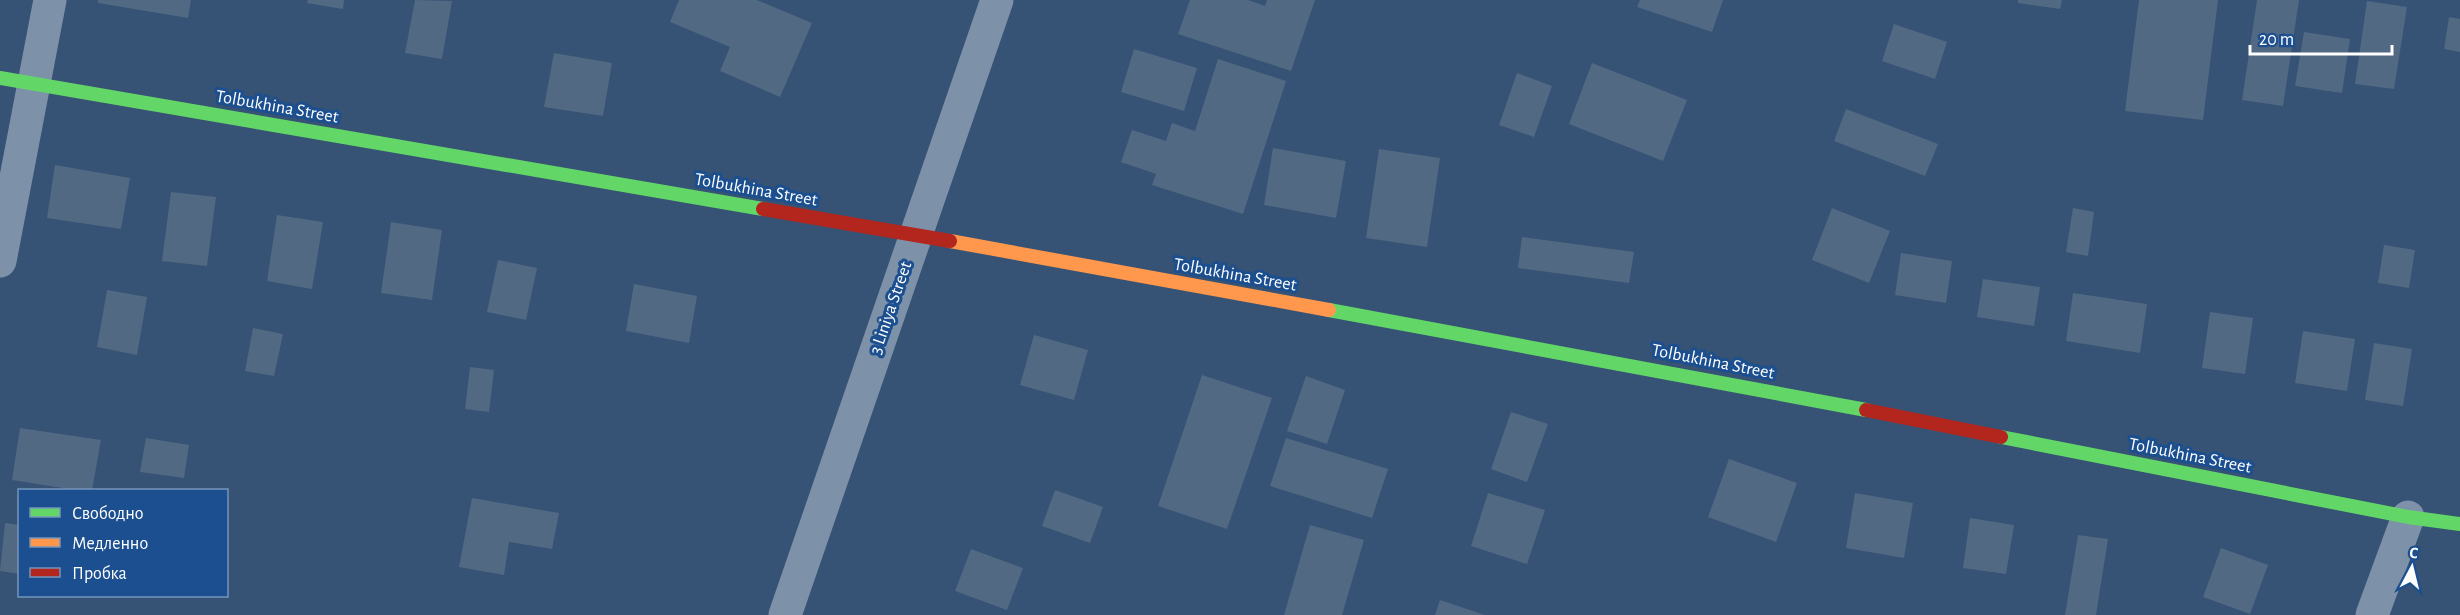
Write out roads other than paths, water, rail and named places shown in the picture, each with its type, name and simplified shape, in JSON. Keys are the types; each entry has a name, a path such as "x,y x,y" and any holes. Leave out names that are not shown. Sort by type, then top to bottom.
{"street":[{"path":"0,261 32,84 50,0"},
{"name":"3 Liniya Street","path":"784,615 997,0"},
{"name":"Tolbukhina Street","path":"0,78 917,235 1693,376 2408,517 2460,524"},
{"path":"2372,615 2408,517"}]}
